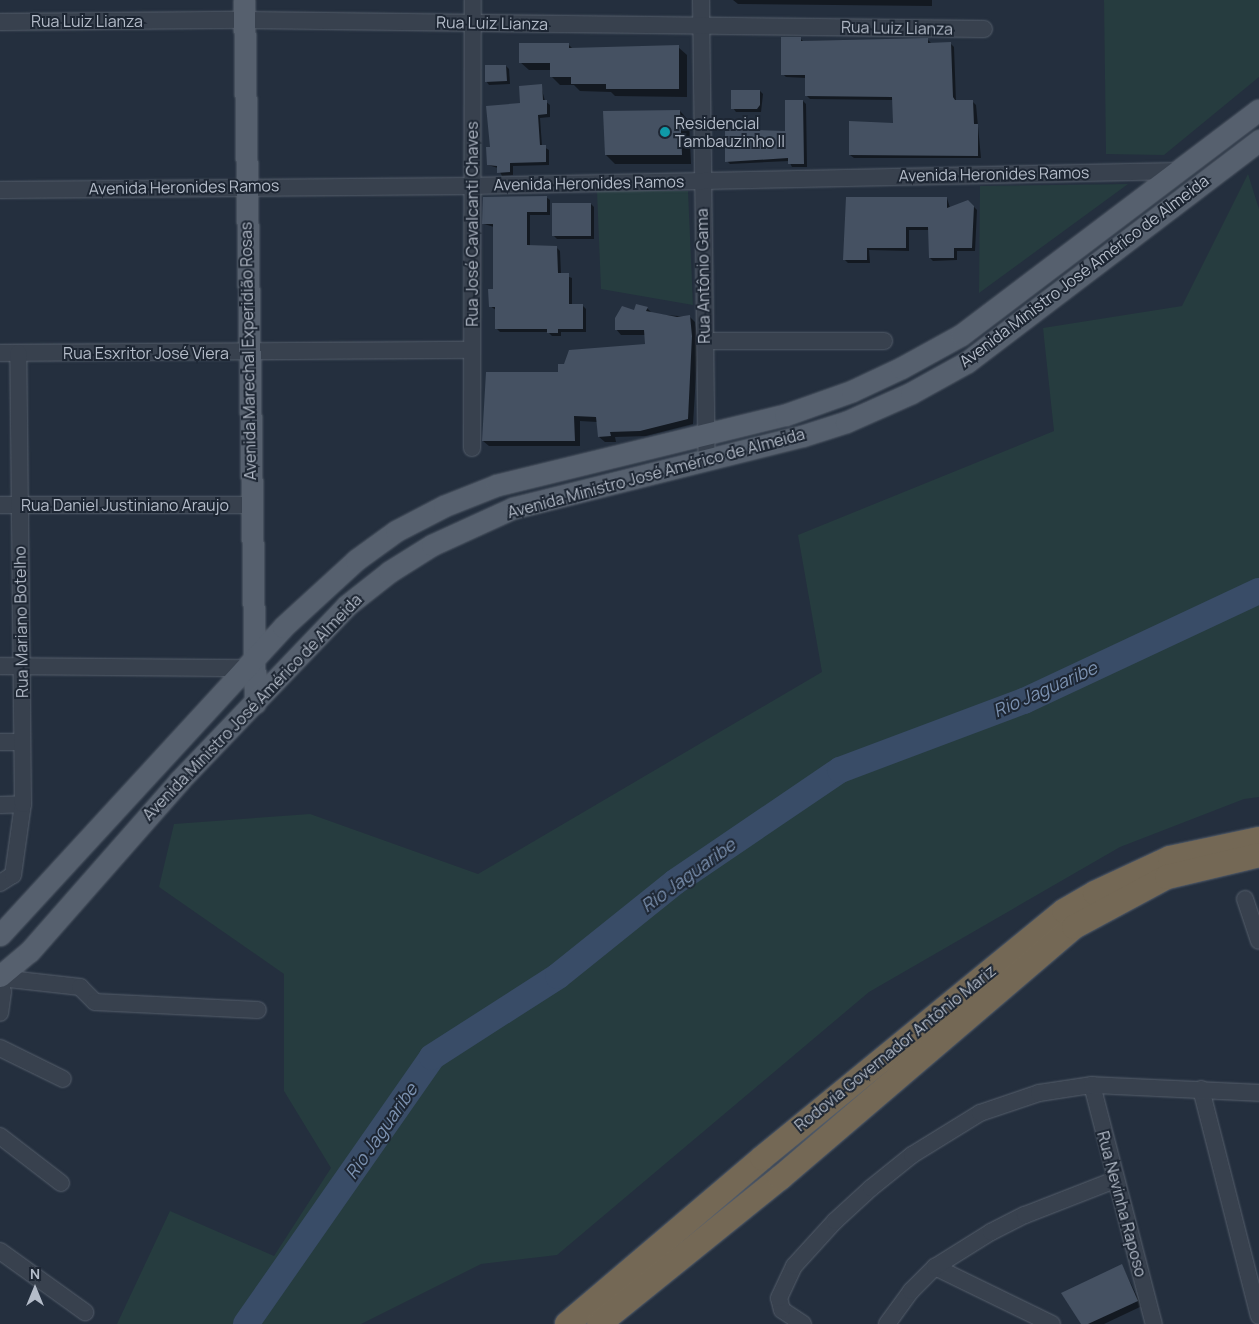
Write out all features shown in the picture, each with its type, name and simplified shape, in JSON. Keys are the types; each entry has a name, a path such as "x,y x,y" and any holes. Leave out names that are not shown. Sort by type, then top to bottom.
{"highway":[{"name":"Rodovia Governador Antônio Mariz","path":"567,1324 762,1158 1064,911 1095,893 1170,858 1259,839"},
{"name":"Rodovia Governador Antônio Mariz","path":"599,1324 788,1172 1074,927 1167,877 1259,855"}],"main road":[{"name":"Avenida Marechal Experidião Rosas","path":"245,10 250,505 248,664 255,703"},
{"name":"Avenida Ministro José Américo de Almeida","path":"0,936 248,664 321,590 396,530 444,506 497,485 705,436 785,415 852,391 961,334 1259,110"},
{"name":"Avenida Ministro José Américo de Almeida","path":"0,977 29,952 180,780 364,589 432,545 513,508 707,461 846,422 911,393 967,362 1259,140"},
{"path":"321,590 328,605 336,608 346,606"}],"street":[{"name":"Rua José Cavalcanti Chaves","path":"472,448 471,186 473,0"},
{"name":"Rua Antônio Gama","path":"701,0 705,436 707,461"},
{"name":"Rua Luiz Lianza","path":"0,22 245,10 473,23 984,29"},
{"name":"Avenida Heronides Ramos","path":"0,190 246,186 471,186 1178,171"},
{"path":"705,341 884,341"},
{"name":"Rua Esxritor José Viera","path":"0,353 472,350"},
{"name":"Rua Mariano Botelho","path":"0,883 12,875 22,804 18,353"},
{"name":"Rua Daniel Justiniano Araujo","path":"0,505 250,505"},
{"path":"0,666 248,664"},
{"path":"0,742 22,742"},
{"path":"0,805 22,804"},
{"path":"1244,899 1259,941"},
{"path":"0,977 18,983 74,985 80,987 95,1002 258,1010"},
{"path":"0,983 3,992 0,1013"},
{"path":"0,1048 63,1079"},
{"path":"803,1324 782,1310 779,1298 794,1266 835,1220 871,1188 912,1155 980,1113 1039,1093 1092,1085 1259,1093"},
{"name":"Rua Nevinha Raposo","path":"1092,1085 1115,1180 1154,1324"},
{"path":"1201,1089 1259,1316"},
{"path":"0,1136 61,1183"},
{"path":"887,1324 911,1291 935,1267 991,1232 1115,1180"},
{"path":"0,1251 85,1312"},
{"path":"935,1267 1052,1324"}],"green space":[{"path":"1104,0 1259,0 1259,77 1164,155 1106,154"},
{"path":"1248,174 1259,209 1259,797 1244,799 1120,847 869,992 557,1255 481,1264 361,1324 117,1324 170,1211 274,1256 331,1168 284,1091 284,974 159,887 174,824 310,814 478,874 822,672 798,535 1054,431 1043,328 1182,306"},
{"path":"1128,184 979,293 980,186"},
{"path":"597,191 688,191 693,305 601,289"}],"building":[{"path":"781,37 801,37 801,41 928,38 928,43 951,42 953,97 955,100 973,100 974,124 978,124 978,156 849,155 849,121 893,123 892,97 805,96 805,75 781,75"},
{"path":"519,43 569,43 569,48 679,45 679,89 606,89 606,84 571,84 571,77 550,77 550,63 519,63"},
{"path":"485,65 506,65 507,81 485,82"},
{"path":"542,84 543,100 547,100 547,114 538,115 540,145 546,145 546,162 510,163 510,172 497,173 497,166 487,165 486,147 490,147 486,106 520,103 519,86"},
{"path":"731,90 760,90 760,105 757,109 731,109"},
{"path":"785,100 803,100 804,164 788,164 788,158 725,162 725,129 785,131"},
{"path":"680,110 682,155 605,155 603,111"},
{"path":"547,196 547,212 527,212 527,245 557,246 558,273 569,273 569,304 583,304 583,329 558,329 558,333 547,333 547,329 495,329 495,307 489,307 488,289 493,289 493,224 482,224 483,197"},
{"path":"846,197 947,197 947,208 968,200 974,206 972,248 954,248 954,258 929,258 928,227 906,227 906,248 867,248 867,260 843,260"},
{"path":"552,203 591,203 591,236 552,236"},
{"path":"636,304 648,307 646,311 677,317 690,315 692,336 688,419 640,431 610,432 611,436 598,437 596,417 574,416 575,441 482,441 486,372 558,372 558,364 564,364 569,350 645,344 644,330 615,330 615,318 622,306 634,310"},
{"path":"1122,1264 1138,1301 1088,1324 1081,1324 1061,1293"}],"waterway":[{"name":"Rio Jaguaribe","path":"246,1324 432,1057 558,976 675,882 840,770 1024,701 1259,591"}],"place":[{"name":"Residencial Tambauzinho II","path":"665,132"}]}
